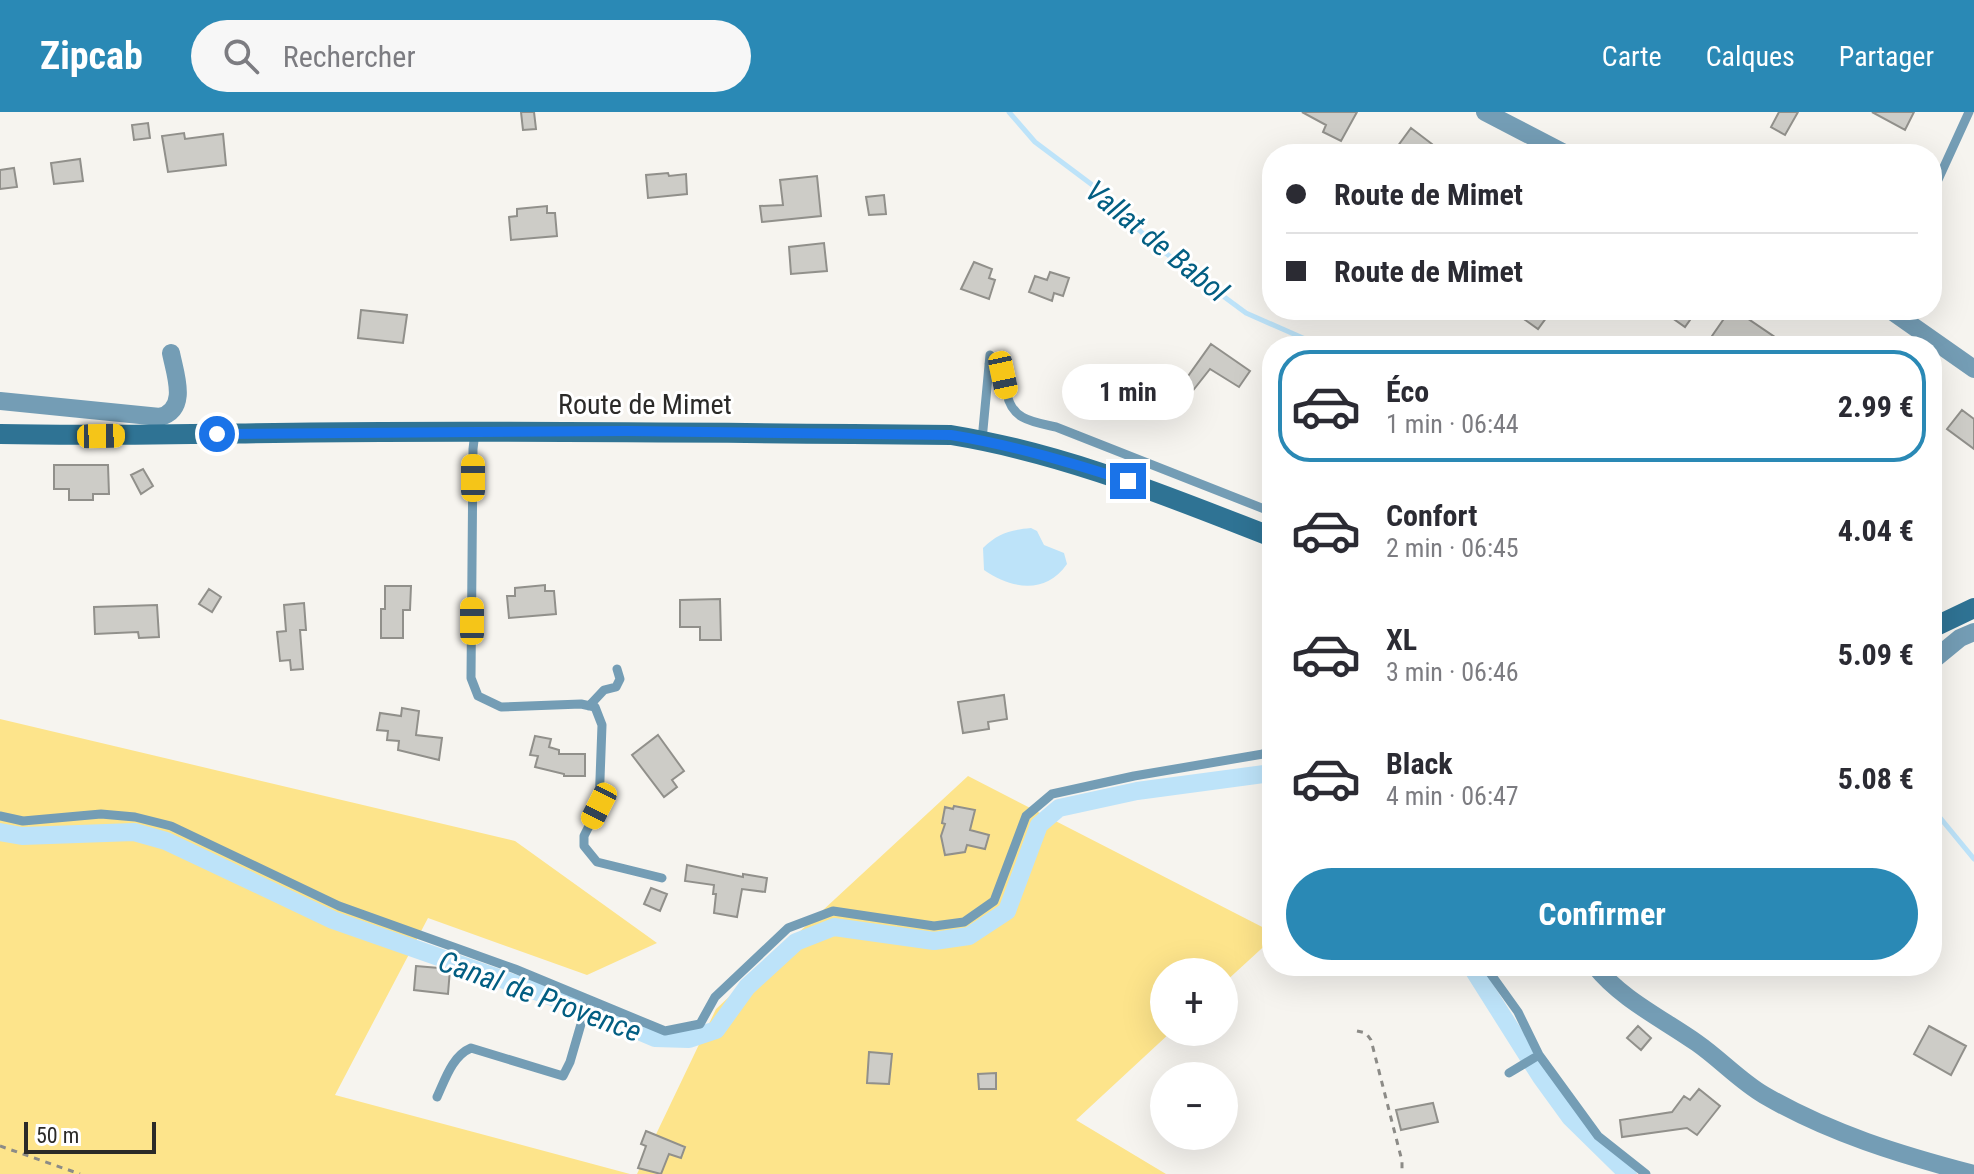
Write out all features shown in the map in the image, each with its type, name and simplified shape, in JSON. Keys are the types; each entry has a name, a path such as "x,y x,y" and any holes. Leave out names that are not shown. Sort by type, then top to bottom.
{"main road":[{"name":"Route de Mimet","path":"0,434 101,436 475,431 951,435 1054,456 1262,533"},
{"path":"1942,623 1974,608"}],"street":[{"path":"1485,112 1547,144"},
{"path":"1904,320 1927,336"},
{"path":"1942,347 1974,369"},
{"path":"0,401 160,417 169,415 178,398 171,353"},
{"path":"1942,653 1960,638 1974,632"},
{"path":"1603,976 1699,1044 1761,1094 1813,1121 1864,1142 1974,1174"}],"lane":[{"path":"1942,171 1969,112"},
{"path":"982,440 989,360 1000,369 1009,405 1024,419 1071,433 1262,508"},
{"path":"475,431 471,678 478,696 501,707 595,707 602,725 599,806 584,836 584,846 597,862 662,878"},
{"path":"589,706 604,690 616,687 620,679 617,669"},
{"path":"0,816 23,821 101,814 135,817 171,826 339,906 515,969 665,1031 700,1024 715,997 788,928 833,911 934,926 964,922 994,901 1026,816 1052,794 1134,776 1262,754"},
{"path":"1492,976 1518,1012 1538,1056 1598,1136 1646,1174"},
{"path":"437,1097 451,1067 463,1051 471,1048 563,1076 588,1000"},
{"path":"1509,1073 1538,1056"}],"path":[{"path":"1357,1031 1366,1033 1371,1040 1402,1161 1402,1174"},
{"path":"0,1146 80,1174"}],"shaded area":[{"path":"0,719 515,841 657,943 587,975 428,918 335,1095 630,1174 0,1174"},
{"path":"968,776 1262,927 1262,948 1238,970 1238,958 1150,958 1150,1046 1156,1046 1076,1120 1166,1174 637,1174 716,1009"}],"water":[{"path":"1031,528 1037,531 1044,545 1064,553 1067,564 1058,574 1049,581 1028,586 1006,581 984,570 983,548 1005,533"}],"building":[{"path":"521,112 534,112 536,129 523,130"},
{"path":"1302,112 1357,112 1341,141 1323,132 1326,125"},
{"path":"1779,112 1798,112 1785,135 1771,127"},
{"path":"1872,112 1914,112 1905,130"},
{"path":"148,123 150,138 134,140 132,125"},
{"path":"1411,128 1432,144 1399,144"},
{"path":"184,133 185,139 223,134 226,165 168,172 162,136"},
{"path":"80,159 83,181 54,184 51,163"},
{"path":"14,168 17,187 0,189 0,170"},
{"path":"668,173 669,176 686,174 687,194 648,198 646,175"},
{"path":"817,176 821,216 762,222 760,206 783,205 780,180"},
{"path":"884,195 886,214 869,215 866,197"},
{"path":"547,206 547,213 555,213 557,236 511,240 509,217 517,216 517,209"},
{"path":"824,243 827,271 791,274 789,247"},
{"path":"974,262 992,269 989,278 995,280 989,299 961,289"},
{"path":"1050,272 1069,278 1063,296 1054,293 1052,301 1029,292 1035,276 1047,280"},
{"path":"361,310 407,315 403,343 358,338"},
{"path":"1525,320 1545,320 1538,329"},
{"path":"1675,320 1690,320 1685,327"},
{"path":"1723,320 1750,320 1773,336 1712,336"},
{"path":"1211,344 1250,371 1239,387 1210,369 1191,393 1181,386"},
{"path":"1962,410 1974,419 1974,449 1947,429"},
{"path":"54,465 108,465 109,494 93,494 93,500 69,500 69,489 54,489"},
{"path":"143,469 153,486 141,494 131,475"},
{"path":"545,585 545,591 554,591 556,614 509,618 507,596 515,596 515,588"},
{"path":"385,586 411,586 410,610 403,610 403,638 381,638"},
{"path":"209,589 221,597 212,612 199,604"},
{"path":"720,599 721,640 700,640 700,627 680,627 680,600"},
{"path":"304,603 306,630 300,630 303,669 291,670 290,660 280,661 277,632 286,631 284,605"},
{"path":"157,605 159,637 139,638 138,632 95,634 94,607"},
{"path":"1004,695 1007,719 988,722 989,729 963,733 958,702"},
{"path":"402,708 419,711 416,735 442,738 439,760 398,750 399,741 387,740 388,731 377,730 380,713 401,716"},
{"path":"658,735 684,771 672,780 677,787 664,797 632,755"},
{"path":"535,736 551,739 549,747 559,750 559,754 585,754 585,776 564,776 535,767 538,756 530,755"},
{"path":"954,806 975,810 970,830 989,835 985,849 967,845 965,852 945,855 941,836 945,824 942,823 945,807 953,809"},
{"path":"687,865 743,877 743,874 767,878 765,892 742,889 737,917 714,913 714,885 685,881"},
{"path":"651,888 667,894 660,911 644,904"},
{"path":"416,966 450,969 448,994 414,990"},
{"path":"1638,1026 1651,1038 1641,1050 1627,1038"},
{"path":"1929,1026 1966,1046 1951,1075 1914,1054"},
{"path":"869,1052 892,1054 889,1084 867,1083"},
{"path":"996,1073 996,1089 979,1089 978,1074"},
{"path":"1699,1089 1720,1106 1697,1135 1687,1128 1622,1137 1620,1120 1672,1112 1684,1096 1690,1100"},
{"path":"1433,1103 1438,1122 1401,1130 1396,1110"},
{"path":"646,1131 685,1147 681,1158 669,1154 661,1174 638,1168 646,1146 641,1144"}],"waterway":[{"name":"Vallat de Babol","path":"1009,112 1035,142 1091,184 1155,245 1246,313 1298,336"},
{"name":"Canal de Provence","path":"0,832 22,836 134,832 166,841 333,920 584,1008 655,1038 689,1039 716,1030 747,987 796,942 834,927 934,941 969,936 1007,911 1039,825 1059,808 1137,791 1262,774"},
{"name":"Vallat de Babol","path":"1942,820 1974,859"},
{"name":"Canal de Provence","path":"1477,976 1570,1117 1628,1174"}],"route":[{"path":"217,434 627,431 951,435 1054,456 1128,481"}]}
